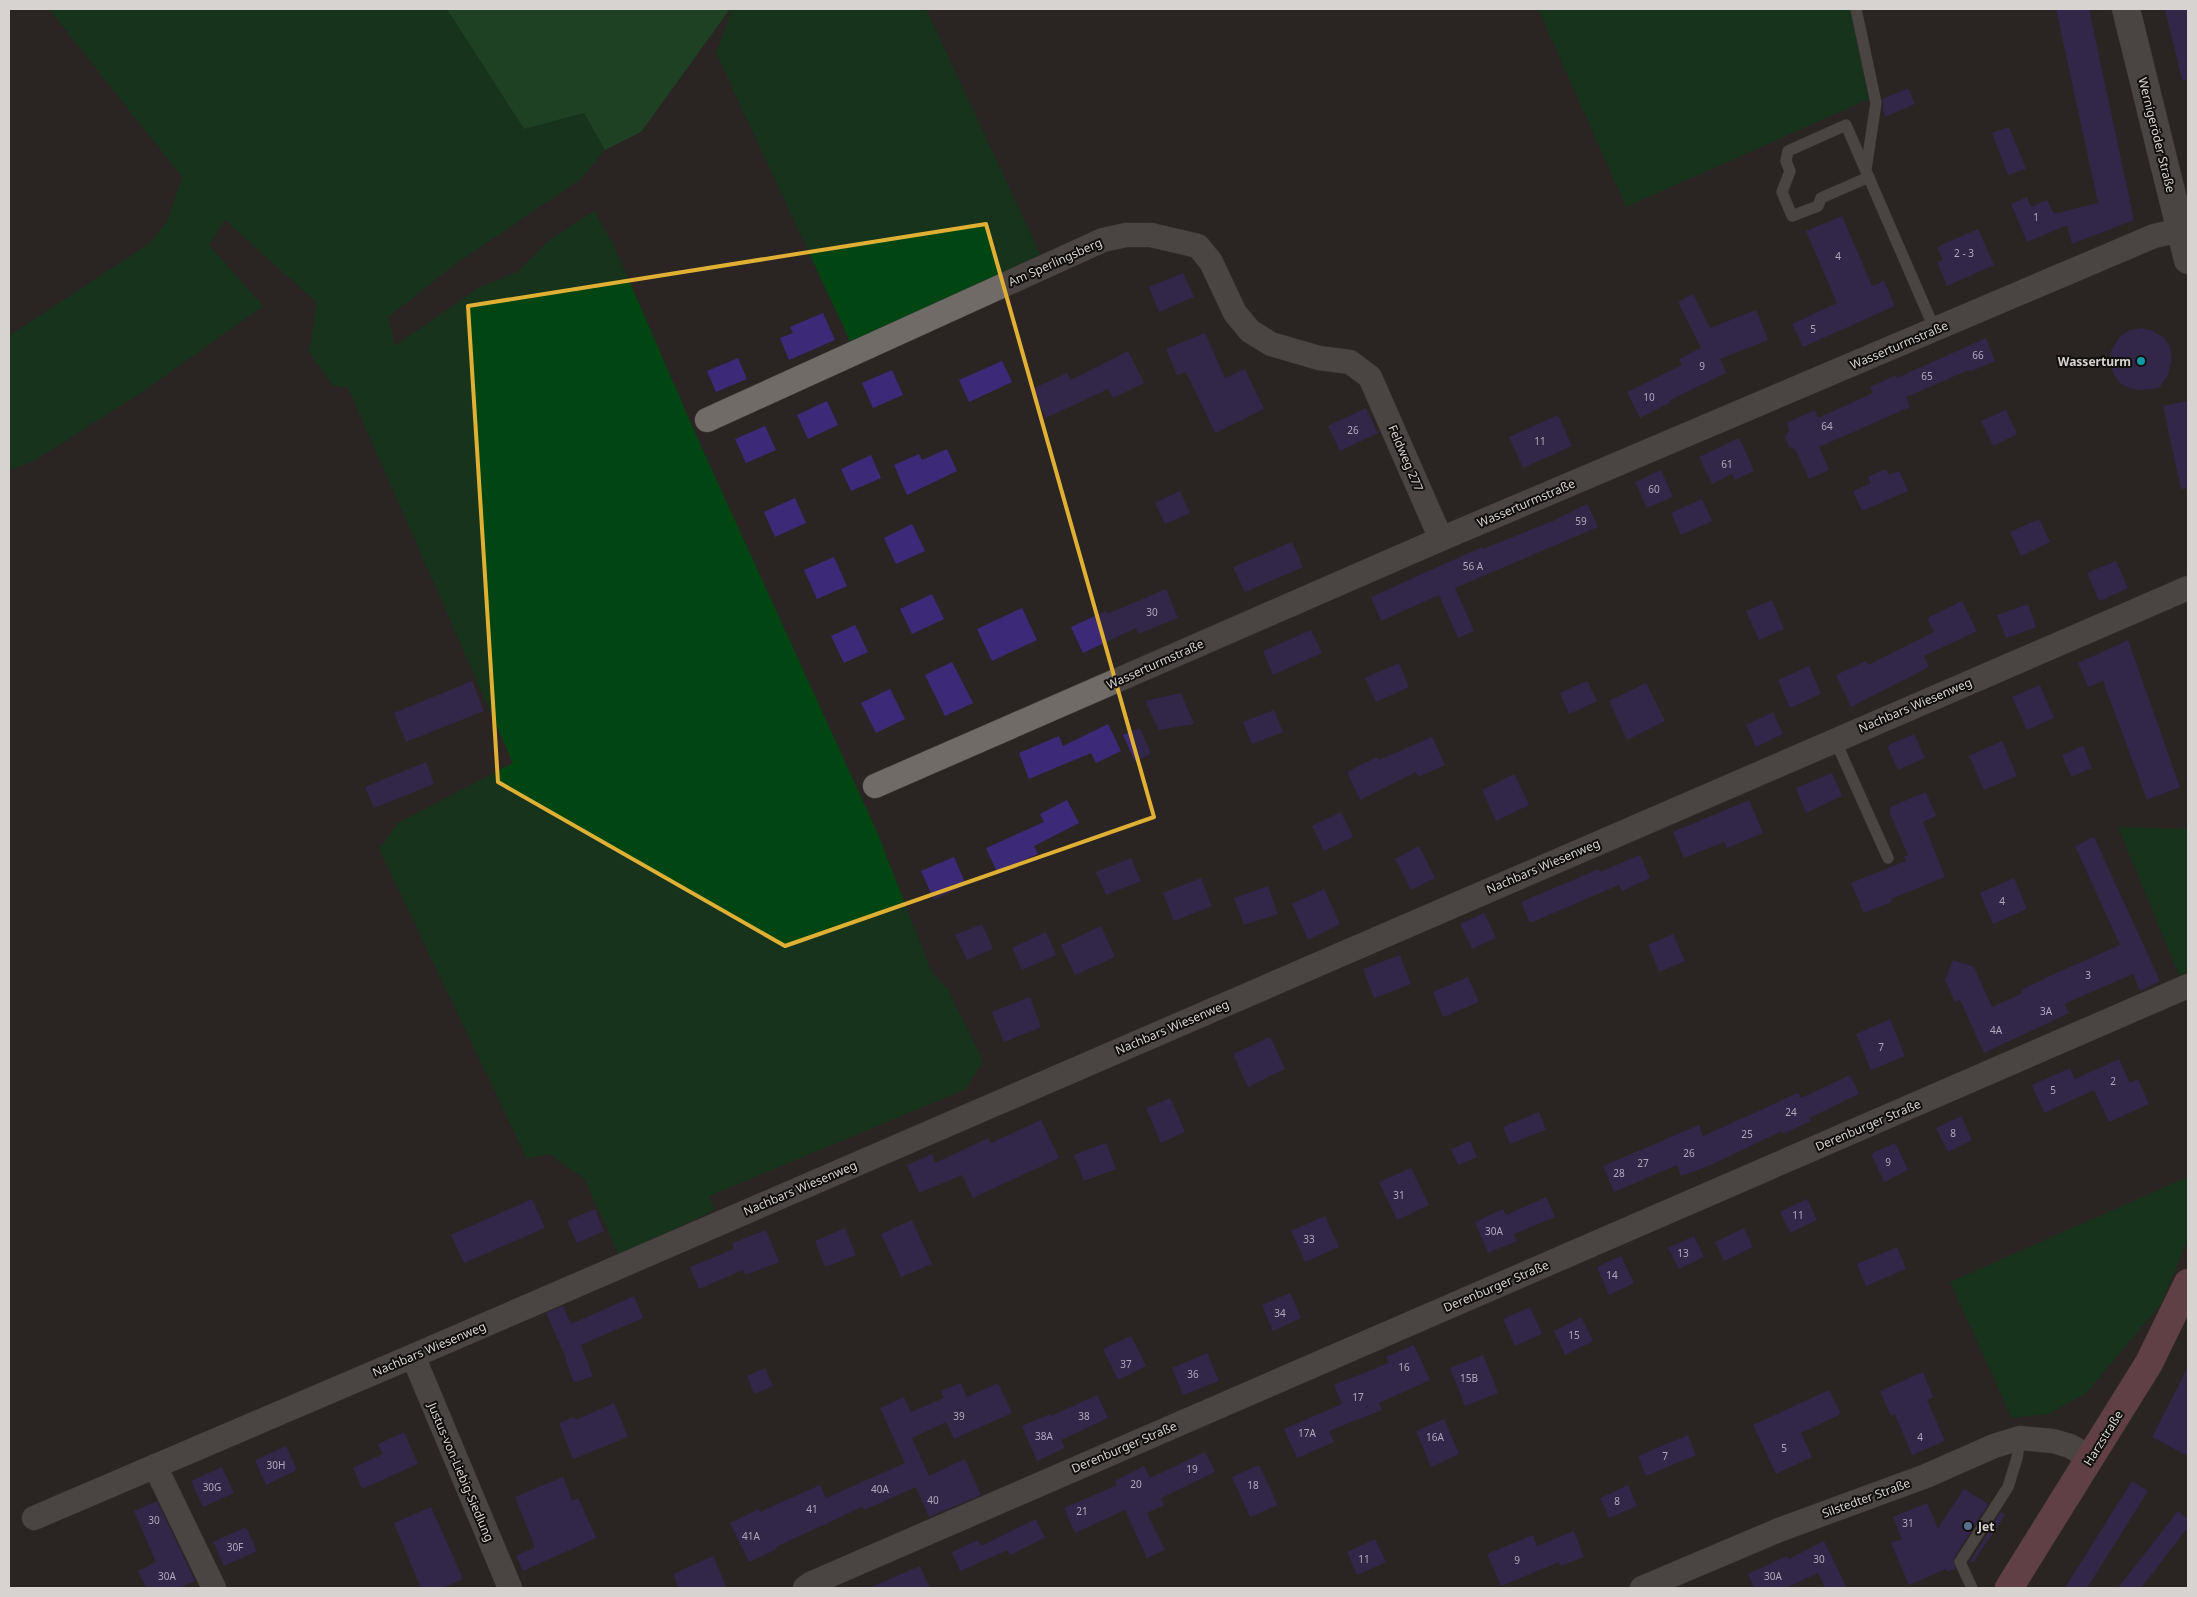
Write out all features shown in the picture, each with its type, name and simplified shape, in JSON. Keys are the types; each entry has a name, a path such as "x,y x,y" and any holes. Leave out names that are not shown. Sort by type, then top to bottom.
{"main road":[{"name":"Harzstraße","path":"2009,1588 2149,1363 2188,1283"}],"street":[{"name":"Wernigeröder Straße","path":"2126,9 2188,260"},
{"name":"Wasserturmstraße","path":"875,786 1441,539 2154,236 2181,230"},
{"name":"Am Sperlingsberg","path":"707,420 1103,240 1126,235 1151,236 1198,246 1211,262 1235,313 1250,331 1270,344 1319,358 1350,362 1370,377"},
{"name":"Feldweg 277","path":"1370,377 1441,539"},
{"name":"Nachbars Wiesenweg","path":"34,1518 413,1356 2188,588"},
{"name":"Derenburger Straße","path":"805,1588 828,1576 2188,986"},
{"name":"Justus-von-Liebig-Siedlung","path":"413,1356 510,1588"},
{"name":"Silstedter Straße","path":"1642,1588 1779,1530 1926,1476 1994,1446 2020,1438 2053,1441 2070,1446 2091,1458"},
{"path":"155,1466 214,1588"}],"lane":[{"path":"1856,9 1876,103 1868,173"},
{"path":"1868,173 1820,198 1818,206 1792,216 1782,192 1790,171 1786,161 1788,151 1846,124 1868,173 1935,330"},
{"path":"1835,740 1888,858"},
{"path":"1970,1584 1960,1562 2008,1487 2017,1458 2020,1438"}],"highlighted area":[{"path":"986,224 1154,817 785,946 498,782 468,306"}],"green space":[{"path":"49,9 447,9 524,129 584,113 605,150 581,179 461,260 388,317 395,346 478,288 517,272 548,241 594,211 615,248 696,435 877,832 932,973 947,988 983,1061 966,1089 709,1196 715,1210 619,1255 584,1178 549,1154 527,1159 379,849 398,823 513,763 348,388 333,386 309,352 317,303 225,220 209,245 263,306 145,390 34,461 9,470 9,336 150,243 167,221 182,177"},
{"path":"447,9 730,9 641,132 605,150 584,113 524,129"},
{"path":"732,9 926,9 1043,260 851,343 716,53"},
{"path":"1538,9 1851,9 1871,98 1626,207"},
{"path":"2118,827 2188,829 2188,972 2179,975"},
{"path":"2188,1177 2188,1238 2161,1304 2086,1393 2049,1414 2012,1418 1950,1282"}],"building":[{"path":"2056,9 2089,9 2134,220 2072,244 2067,225 2027,242 2011,204 2027,197 2031,207 2047,200 2054,214 2098,203"},
{"path":"2165,9 2188,9 2188,80 2182,80"},
{"path":"1908,88 1915,104 1885,117 1883,99"},
{"path":"2009,127 2026,169 2008,175 1992,133"},
{"path":"1842,216 1872,286 1884,281 1895,306 1803,347 1792,324 1837,303 1806,231"},
{"path":"1978,229 1994,265 1947,286 1937,262 1943,260 1937,247"},
{"path":"1183,273 1194,297 1159,312 1149,287"},
{"path":"1693,294 1710,328 1756,310 1768,340 1720,359 1726,373 1670,400 1671,402 1640,418 1627,392 1682,365 1679,359 1701,348 1678,302"},
{"path":"823,313 835,340 789,360 780,338 793,333 790,327"},
{"name":"Wasserturm","path":"2142,328 2153,331 2163,337 2170,347 2172,358 2168,375 2159,388 2132,389 2121,384 2114,375 2110,364 2111,351 2120,336 2130,330"},
{"path":"1205,333 1225,378 1245,369 1264,409 1215,433 1186,372 1177,375 1166,349"},
{"path":"1986,338 1995,361 1906,397 1910,407 1819,447 1829,470 1809,479 1795,449 1789,447 1785,437 1789,430 1787,423 1815,410 1818,418 1873,393 1870,387 1896,375 1897,378"},
{"path":"1128,351 1144,383 1113,398 1108,389 1046,418 1032,389 1067,373 1071,380"},
{"path":"738,358 747,379 716,392 707,371"},
{"path":"1002,361 1012,382 969,402 959,380"},
{"path":"892,370 903,395 873,408 862,383"},
{"path":"827,401 838,425 808,439 797,415"},
{"path":"2188,401 2188,488 2181,489 2163,406"},
{"path":"1366,408 1378,433 1340,451 1328,426"},
{"path":"2006,410 2017,434 1993,446 1981,421"},
{"path":"1558,415 1572,446 1523,468 1509,437"},
{"path":"765,426 776,450 746,463 735,439"},
{"path":"1739,438 1754,471 1735,480 1732,474 1712,484 1699,457"},
{"path":"947,449 957,471 907,495 894,465 919,454 922,460"},
{"path":"871,455 881,478 851,491 841,469"},
{"path":"1886,469 1889,475 1899,471 1908,491 1862,511 1853,491 1871,483 1868,477"},
{"path":"1661,470 1673,497 1647,508 1635,482"},
{"path":"1180,491 1190,513 1165,524 1155,503"},
{"path":"795,498 806,523 775,537 764,512"},
{"path":"1702,499 1712,521 1681,535 1671,513"},
{"path":"1587,504 1598,527 1455,588 1474,631 1458,638 1439,595 1381,621 1371,597 1482,547 1483,549 1553,521"},
{"path":"2039,519 2050,542 2021,556 2010,532"},
{"path":"912,524 925,551 896,564 884,538"},
{"path":"1292,542 1303,567 1245,592 1233,567"},
{"path":"834,557 847,586 817,599 804,570"},
{"path":"2116,561 2128,588 2099,601 2087,573"},
{"path":"1166,589 1178,618 1138,634 1136,628 1083,653 1071,627 1106,611 1107,614"},
{"path":"932,594 944,619 912,634 900,609"},
{"path":"1772,600 1784,629 1759,640 1746,611"},
{"path":"1962,601 1977,631 1924,656 1929,667 1851,707 1836,675 1866,661 1868,665 1934,632 1927,618"},
{"path":"2028,604 2036,627 2006,638 1997,615"},
{"path":"1022,608 1037,640 992,661 977,629"},
{"path":"855,625 868,652 844,663 831,636"},
{"path":"1311,630 1322,653 1273,675 1263,651"},
{"path":"2128,640 2180,787 2147,800 2103,681 2088,687 2078,663"},
{"path":"952,662 973,703 945,716 925,675"},
{"path":"1399,663 1409,687 1376,702 1365,678"},
{"path":"1809,666 1821,694 1790,708 1778,680"},
{"path":"472,681 484,711 406,742 394,713"},
{"path":"1587,681 1597,701 1569,714 1560,693"},
{"path":"1646,683 1665,721 1627,740 1609,701"},
{"path":"2040,685 2054,718 2027,730 2012,697"},
{"path":"890,689 905,719 876,733 861,703"},
{"path":"1181,693 1194,724 1159,730 1145,701"},
{"path":"1274,710 1283,732 1252,744 1243,722"},
{"path":"1773,712 1783,734 1756,747 1746,725"},
{"path":"1108,724 1121,751 1096,763 1091,753 1029,779 1019,753 1059,736 1063,746"},
{"path":"1140,728 1151,754 1135,761 1123,735"},
{"path":"1914,734 1925,758 1898,770 1887,746"},
{"path":"1432,737 1445,765 1418,777 1416,772 1360,800 1347,772 1377,757 1379,760"},
{"path":"2002,741 2017,776 1984,790 1969,756"},
{"path":"2083,746 2092,768 2071,777 2062,755"},
{"path":"426,762 434,784 374,808 365,787"},
{"path":"1832,773 1842,796 1806,813 1796,788"},
{"path":"1514,774 1529,805 1496,821 1482,790"},
{"path":"1926,792 1936,816 1923,822 1945,877 1891,899 1892,902 1864,913 1851,883 1906,861 1904,857 1908,855 1890,814 1890,807"},
{"path":"1067,800 1079,823 1034,846 1038,854 997,872 986,848 1044,822 1040,814"},
{"path":"1749,800 1763,833 1727,848 1724,842 1684,858 1673,832"},
{"path":"1341,812 1353,837 1324,851 1312,826"},
{"path":"2094,837 2160,981 2140,991 2133,974 2064,1004 2069,1013 1984,1053 1960,1000 1955,1002 1945,980 1953,960 1974,967 1992,1007 2023,993 2021,990 2054,974 2120,945 2075,846"},
{"path":"1419,846 1435,878 1411,890 1395,859"},
{"path":"1640,855 1650,878 1622,891 1619,885 1530,923 1521,902 1599,869 1600,872"},
{"path":"954,857 966,885 934,900 921,871"},
{"path":"1131,858 1141,881 1106,895 1096,872"},
{"path":"1201,878 1212,906 1174,921 1163,893"},
{"path":"2014,878 2027,909 1993,924 1980,893"},
{"path":"1268,886 1278,914 1244,925 1234,898"},
{"path":"1324,889 1340,924 1308,940 1292,904"},
{"path":"1484,913 1496,938 1472,949 1460,924"},
{"path":"982,924 993,949 967,960 955,935"},
{"path":"1101,926 1115,957 1075,975 1061,945"},
{"path":"1046,932 1056,955 1022,970 1012,948"},
{"path":"1673,934 1685,961 1659,972 1648,945"},
{"path":"1400,955 1411,984 1374,998 1363,969"},
{"path":"1468,977 1479,1002 1443,1017 1433,992"},
{"path":"1030,997 1041,1027 1004,1042 992,1012"},
{"path":"1890,1019 1905,1056 1871,1070 1856,1034"},
{"path":"1270,1037 1285,1069 1248,1087 1233,1054"},
{"path":"2119,1059 2130,1083 2138,1079 2149,1104 2109,1122 2094,1090 2044,1113 2032,1085 2070,1068 2075,1079"},
{"path":"1850,1075 1859,1094 1809,1118 1811,1121 1783,1134 1782,1131 1713,1164 1681,1176 1677,1165 1614,1192 1603,1166 1699,1125 1703,1136 1798,1093 1801,1098"},
{"path":"1170,1098 1185,1132 1161,1143 1146,1108"},
{"path":"1539,1112 1546,1130 1510,1144 1503,1127"},
{"path":"1961,1116 1972,1140 1948,1152 1936,1128"},
{"path":"1041,1120 1059,1158 973,1198 962,1175 919,1193 907,1165 932,1154 935,1163 988,1138 991,1143"},
{"path":"1470,1141 1477,1157 1458,1165 1451,1149"},
{"path":"1106,1143 1116,1169 1084,1181 1074,1155"},
{"path":"1895,1143 1908,1170 1884,1182 1871,1154"},
{"path":"1411,1168 1429,1205 1397,1220 1379,1182"},
{"path":"1546,1197 1555,1217 1514,1234 1517,1241 1488,1253 1475,1222 1503,1209 1506,1215"},
{"path":"532,1199 545,1228 464,1263 451,1235"},
{"path":"1807,1199 1817,1220 1790,1233 1780,1212"},
{"path":"595,1209 604,1231 577,1243 567,1221"},
{"path":"1325,1216 1339,1247 1305,1262 1291,1231"},
{"path":"912,1220 932,1264 901,1277 881,1234"},
{"path":"845,1228 856,1255 825,1267 815,1241"},
{"path":"1744,1228 1753,1247 1724,1261 1715,1242"},
{"path":"766,1230 779,1262 745,1275 743,1270 699,1289 690,1267 734,1249 732,1243"},
{"path":"1694,1236 1704,1257 1679,1269 1668,1248"},
{"path":"1897,1247 1906,1269 1866,1286 1857,1264"},
{"path":"1621,1256 1634,1283 1609,1295 1597,1267"},
{"path":"1290,1293 1301,1318 1273,1331 1262,1305"},
{"path":"634,1296 643,1318 581,1345 593,1376 574,1383 566,1358 546,1313 563,1306 571,1324"},
{"path":"1530,1307 1542,1334 1515,1346 1503,1319"},
{"path":"1581,1317 1593,1341 1565,1355 1554,1331"},
{"path":"1131,1336 1146,1366 1118,1380 1103,1349"},
{"path":"1414,1345 1430,1380 1379,1403 1382,1410 1329,1431 1334,1442 1297,1458 1284,1429 1342,1404 1334,1385 1389,1363 1386,1357"},
{"path":"1207,1353 1219,1381 1183,1395 1172,1368"},
{"path":"1483,1355 1498,1393 1465,1406 1450,1368"},
{"path":"2188,1367 2188,1456 2152,1437"},
{"path":"765,1368 773,1386 754,1394 747,1376"},
{"path":"1923,1372 1933,1397 1927,1400 1945,1441 1912,1455 1895,1414 1891,1416 1880,1391"},
{"path":"961,1383 967,1397 998,1383 1012,1413 954,1439 946,1422 912,1438 929,1476 965,1459 981,1495 929,1517 916,1487 864,1510 862,1507 776,1547 777,1549 749,1562 730,1523 759,1509 760,1512 820,1485 826,1498 905,1463 880,1408 904,1397 911,1412 944,1398 941,1391"},
{"path":"1829,1390 1841,1414 1801,1433 1812,1457 1776,1474 1753,1425"},
{"path":"1097,1395 1108,1418 1061,1440 1065,1448 1037,1461 1022,1426 1050,1414 1051,1416"},
{"path":"614,1403 628,1437 573,1459 559,1423 574,1417 576,1420"},
{"path":"1444,1419 1459,1454 1431,1467 1416,1431"},
{"path":"404,1432 418,1464 362,1489 353,1468 383,1454 378,1444"},
{"path":"1688,1435 1696,1455 1646,1476 1638,1456"},
{"path":"286,1446 297,1470 266,1485 255,1460"},
{"path":"1205,1452 1215,1472 1161,1498 1164,1505 1147,1513 1165,1550 1147,1558 1125,1510 1075,1533 1064,1508 1117,1485 1115,1481 1144,1466 1150,1478"},
{"path":"1259,1465 1278,1505 1250,1517 1232,1477"},
{"path":"222,1467 234,1493 203,1507 191,1481"},
{"path":"563,1477 572,1501 578,1498 596,1538 523,1571 516,1556 535,1547 515,1497"},
{"path":"2132,1481 2148,1491 2087,1588 2065,1588"},
{"path":"1628,1485 1637,1506 1609,1518 1600,1498"},
{"path":"1964,1489 1988,1504 1954,1558 1955,1569 1947,1572 1946,1569 1909,1585 1891,1543 1902,1539 1893,1517 1927,1503 1938,1528"},
{"path":"157,1501 195,1581 179,1588 146,1588 138,1571 156,1562 134,1511"},
{"path":"431,1507 463,1579 442,1588 421,1588 394,1523"},
{"path":"2178,1511 2188,1519 2188,1527 2141,1588 2118,1588"},
{"path":"2001,1512 2005,1515 1974,1561 1969,1563"},
{"path":"1036,1519 1045,1538 1010,1555 1008,1550 960,1571 952,1552 978,1540 981,1546"},
{"path":"246,1527 257,1551 224,1566 213,1542"},
{"path":"1574,1531 1584,1557 1560,1566 1559,1562 1501,1586 1487,1554 1533,1535 1537,1546"},
{"path":"1375,1539 1386,1562 1357,1575 1347,1552"},
{"path":"1824,1541 1847,1588 1825,1588 1818,1573 1786,1588 1754,1588 1748,1574 1787,1556 1789,1559"},
{"path":"713,1556 727,1588 679,1588 673,1574"},
{"path":"920,1566 930,1588 869,1588"}],"place":[{"name":"Wasserturm","path":"2141,361"},
{"name":"Jet","path":"1968,1526"}]}
